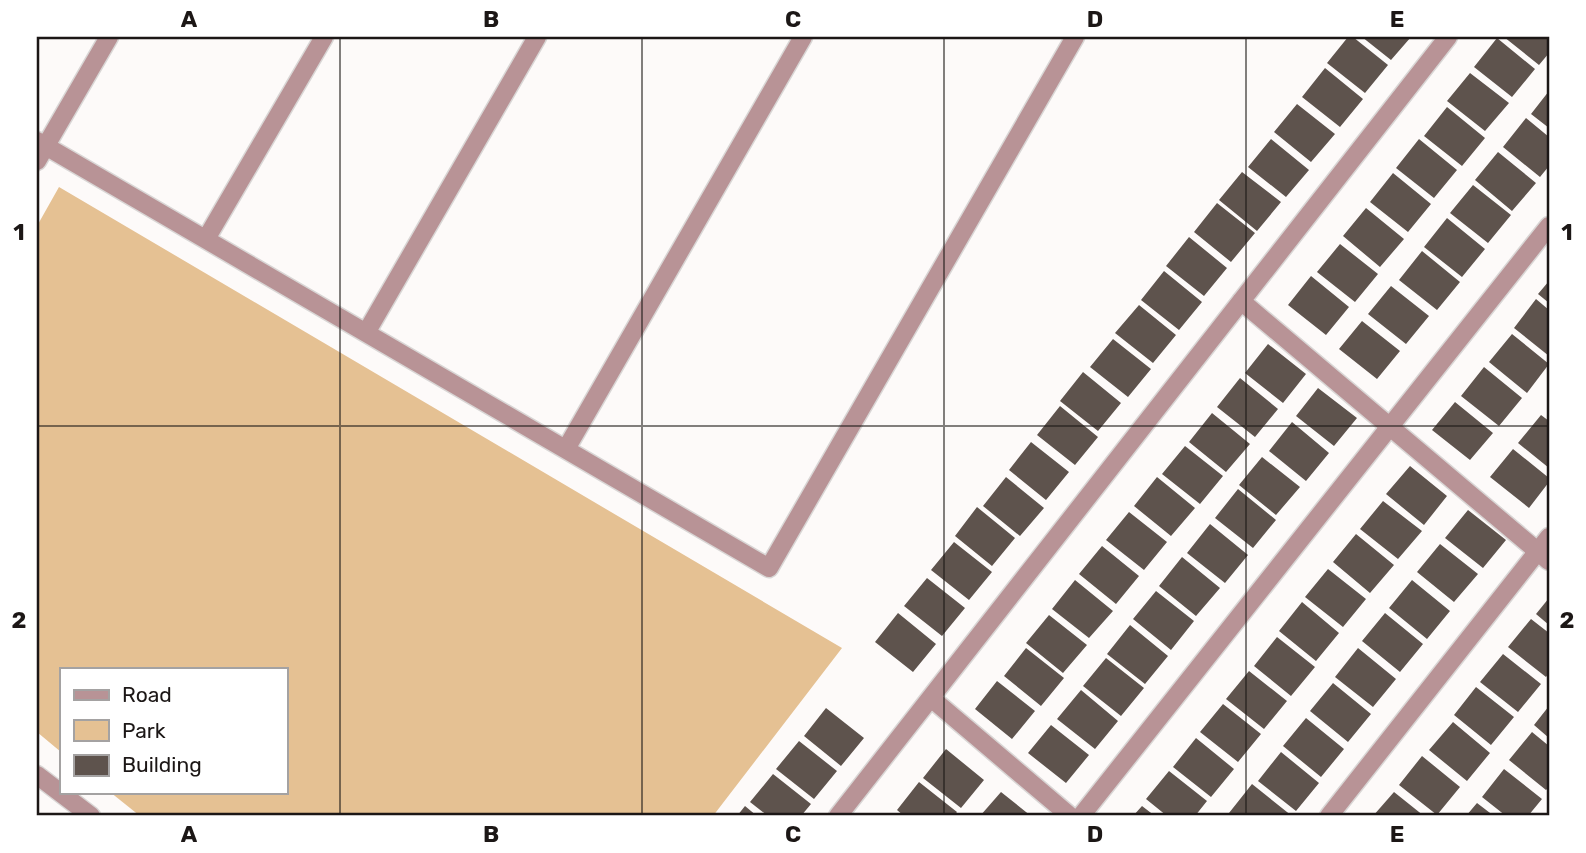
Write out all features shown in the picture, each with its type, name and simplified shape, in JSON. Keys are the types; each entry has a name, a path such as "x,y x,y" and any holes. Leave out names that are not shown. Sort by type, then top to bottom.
{"street":[{"path":"108,37 40,149 206,239 769,568 1075,37"},
{"path":"206,239 324,37"},
{"path":"366,333 537,37"},
{"path":"566,449 803,37"},
{"path":"838,816 1448,37"},
{"path":"1081,816 1549,226"},
{"path":"1241,301 1544,556"},
{"path":"1329,816 1544,556 1549,537"},
{"path":"931,698 1070,816"},
{"path":"37,775 60,792"},
{"path":"62,794 91,816"}],"green space":[{"path":"59,187 842,648 713,816 140,816 112,794 287,794 287,668 60,668 60,751 37,732 37,226"}],"building":[{"path":"1348,37 1353,37 1388,65 1365,93 1327,63"},
{"path":"1362,37 1411,37 1391,60"},
{"path":"1504,37 1549,37 1549,53 1539,65"},
{"path":"1497,38 1535,69 1512,97 1474,67"},
{"path":"1325,68 1363,99 1340,127 1302,97"},
{"path":"1470,73 1509,103 1485,131 1447,101"},
{"path":"1549,91 1549,128 1531,114"},
{"path":"1297,104 1335,134 1311,162 1274,132"},
{"path":"1447,107 1485,138 1462,166 1424,136"},
{"path":"1526,118 1549,137 1549,166 1540,177 1503,147"},
{"path":"1271,139 1309,170 1286,197 1248,167"},
{"path":"1419,139 1457,170 1434,198 1396,168"},
{"path":"1498,152 1536,183 1512,211 1475,180"},
{"path":"1242,172 1281,202 1257,231 1219,200"},
{"path":"1393,173 1431,204 1408,232 1370,202"},
{"path":"1473,185 1511,215 1488,243 1450,213"},
{"path":"1217,203 1255,233 1231,262 1194,232"},
{"path":"1366,208 1404,239 1380,267 1343,236"},
{"path":"1447,218 1485,249 1462,277 1424,247"},
{"path":"1189,237 1227,268 1204,296 1166,266"},
{"path":"1340,244 1378,274 1355,302 1317,272"},
{"path":"1422,251 1460,282 1437,310 1399,280"},
{"path":"1164,271 1202,302 1179,330 1141,300"},
{"path":"1311,276 1349,307 1326,335 1288,305"},
{"path":"1549,281 1549,303 1538,294"},
{"path":"1391,286 1429,316 1406,344 1368,314"},
{"path":"1536,299 1549,310 1549,356 1514,328"},
{"path":"1139,305 1176,335 1153,363 1115,333"},
{"path":"1362,321 1400,351 1377,379 1339,349"},
{"path":"1512,334 1549,364 1527,393 1489,362"},
{"path":"1113,339 1151,369 1128,397 1090,367"},
{"path":"1268,344 1306,374 1283,403 1245,373"},
{"path":"1484,367 1522,398 1499,426 1461,396"},
{"path":"1083,372 1121,403 1098,431 1060,401"},
{"path":"1240,378 1278,409 1255,437 1217,407"},
{"path":"1318,388 1357,418 1334,446 1296,416"},
{"path":"1455,402 1493,433 1470,460 1432,430"},
{"path":"1060,406 1098,437 1075,465 1037,435"},
{"path":"1212,413 1250,444 1226,472 1189,442"},
{"path":"1541,415 1549,421 1549,468 1518,443"},
{"path":"1292,422 1329,453 1306,481 1269,451"},
{"path":"1031,442 1069,472 1046,500 1009,470"},
{"path":"1185,446 1223,476 1200,504 1162,474"},
{"path":"1513,449 1549,478 1549,482 1529,508 1490,477"},
{"path":"1262,457 1300,487 1276,515 1239,485"},
{"path":"1410,466 1447,496 1424,525 1386,494"},
{"path":"1006,477 1044,508 1020,536 983,506"},
{"path":"1157,477 1195,508 1171,536 1134,506"},
{"path":"1238,489 1276,520 1253,548 1215,518"},
{"path":"1383,501 1422,531 1398,559 1360,529"},
{"path":"977,507 1015,538 992,566 955,536"},
{"path":"1468,510 1506,540 1483,568 1445,538"},
{"path":"1129,512 1167,542 1144,570 1106,540"},
{"path":"1210,524 1248,555 1225,583 1187,553"},
{"path":"1356,534 1394,565 1370,593 1333,562"},
{"path":"954,542 992,572 969,600 931,570"},
{"path":"1440,544 1478,574 1454,602 1417,572"},
{"path":"1102,546 1139,576 1116,604 1079,574"},
{"path":"1182,557 1220,588 1196,616 1159,586"},
{"path":"1328,569 1366,599 1343,627 1305,597"},
{"path":"927,578 965,608 942,636 904,606"},
{"path":"1075,580 1113,611 1089,638 1052,609"},
{"path":"1412,580 1450,611 1427,639 1389,608"},
{"path":"1156,591 1194,621 1171,650 1133,619"},
{"path":"1549,598 1549,625 1536,614"},
{"path":"1302,602 1339,633 1316,661 1279,631"},
{"path":"898,613 936,644 913,672 875,642"},
{"path":"1385,613 1423,644 1400,672 1362,641"},
{"path":"1049,615 1087,645 1063,673 1026,643"},
{"path":"1531,619 1549,633 1549,673 1546,677 1508,647"},
{"path":"1130,625 1168,656 1145,684 1107,654"},
{"path":"1277,637 1315,667 1291,696 1254,666"},
{"path":"1026,648 1064,678 1041,706 1004,676"},
{"path":"1358,648 1396,679 1373,707 1335,677"},
{"path":"1503,654 1541,684 1518,712 1480,682"},
{"path":"1106,658 1144,688 1121,716 1083,686"},
{"path":"1249,671 1287,701 1264,729 1226,699"},
{"path":"997,681 1035,711 1012,739 975,709"},
{"path":"1333,683 1371,714 1348,742 1310,711"},
{"path":"1476,687 1514,717 1491,745 1454,715"},
{"path":"1081,690 1118,721 1095,749 1057,719"},
{"path":"1223,704 1261,734 1238,762 1200,732"},
{"path":"1549,706 1549,738 1534,725"},
{"path":"826,708 864,738 841,766 804,736"},
{"path":"1306,718 1344,749 1321,777 1283,746"},
{"path":"1453,722 1490,753 1467,781 1429,750"},
{"path":"1051,725 1089,755 1066,783 1028,753"},
{"path":"1532,732 1549,746 1549,787 1546,790 1509,760"},
{"path":"1196,738 1234,769 1211,797 1173,767"},
{"path":"799,741 837,771 814,799 776,769"},
{"path":"946,749 984,780 961,808 923,778"},
{"path":"1281,752 1319,783 1296,811 1258,781"},
{"path":"1422,756 1460,787 1437,815 1399,785"},
{"path":"1504,769 1542,799 1528,816 1506,816 1482,797"},
{"path":"1169,771 1207,801 1195,816 1167,816 1146,799"},
{"path":"773,774 811,804 801,816 768,816 750,802"},
{"path":"919,782 957,812 954,816 904,816 897,810"},
{"path":"1252,784 1292,816 1233,816 1229,813"},
{"path":"1001,792 1031,816 980,816"},
{"path":"1394,792 1424,816 1373,816"},
{"path":"1477,803 1494,816 1466,816"},
{"path":"745,806 757,816 737,816"},
{"path":"1142,806 1155,816 1133,816"}]}
